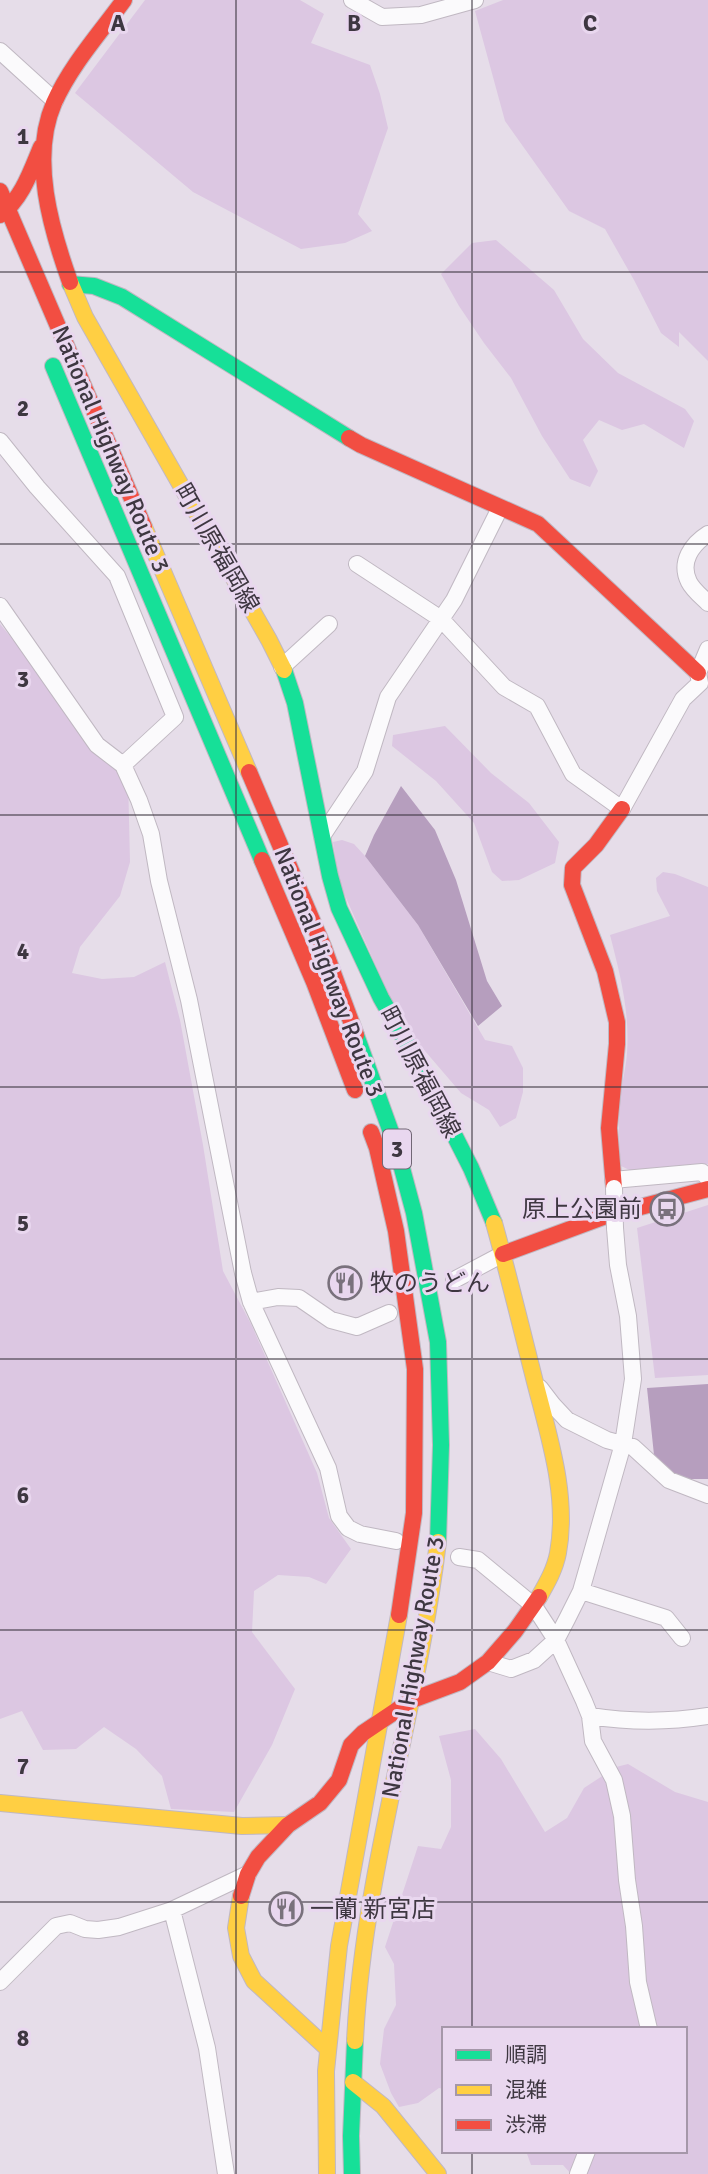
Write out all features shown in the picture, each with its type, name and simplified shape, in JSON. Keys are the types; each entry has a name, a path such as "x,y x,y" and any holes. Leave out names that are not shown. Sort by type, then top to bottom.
{"main road":[{"name":"町川原福岡線","path":"124,0 55,101 43,142 49,209 58,248 85,317 282,667 295,703 339,908 381,998 482,1189 503,1254 560,1489 558,1553 550,1578 534,1606 488,1662 460,1682 412,1700 363,1733 351,1745 339,1780 320,1803 288,1825 258,1857 248,1874 239,1904 236,1928 241,1956 254,1981 327,2048"},
{"path":"5,212 28,178 43,142"},
{"name":"National Highway Route 3","path":"0,191 5,212 323,946 396,1146 414,1213 438,1342 441,1432 438,1544 412,1700 369,1907 356,2030 352,2174"},
{"path":"70,284 94,286 122,298 360,445 538,524 701,685"},
{"name":"National Highway Route 3","path":"46,348 314,982 377,1147 396,1231 415,1369 414,1513 381,1723 338,1946 327,2048 327,2174"},
{"path":"614,1184 609,1153 617,1021 610,987 572,885 573,868 596,845 622,809"},
{"path":"503,1254 603,1217 708,1189"},
{"path":"0,1803 242,1826 288,1825"},
{"path":"353,2081 383,2106 438,2174"}],"street":[{"path":"352,0 382,17 421,15 475,0"},
{"path":"0,51 55,101"},
{"path":"0,441 37,487 117,576 175,718 123,765"},
{"path":"322,836 365,771 388,697 454,600 500,508"},
{"path":"708,534 696,541 688,553 686,571 689,583 708,603"},
{"path":"357,564 441,619 504,687 537,706 573,774 622,809 683,699 701,685 708,649"},
{"path":"0,606 97,745 123,765 139,800 150,834 189,1000 251,1302 328,1468 340,1516 348,1528 360,1535 396,1541"},
{"path":"282,667 329,624"},
{"path":"488,1662 511,1669 534,1660 556,1640 581,1591 624,1444 633,1379 628,1315 618,1265 614,1184 702,1172 708,1178"},
{"path":"454,1280 503,1254"},
{"path":"251,1302 278,1297 299,1298 331,1320 357,1326 389,1313"},
{"path":"535,1381 567,1420 607,1440 633,1447 670,1480 708,1495"},
{"path":"459,1557 478,1560 534,1606 556,1640 590,1716 593,1741 614,1780 622,1816 638,1982 649,2027"},
{"path":"581,1591 666,1618 682,1638"},
{"path":"590,1716 614,1720 690,1719 708,1716"},
{"path":"0,1982 56,1926 71,1923 97,1930 119,1927 172,1910 248,1874"},
{"path":"172,1910 207,2048 226,2174"},
{"path":"578,2174 586,2153"}],"shaded area":[{"path":"145,0 300,0 324,14 311,43 370,65 388,128 358,214 372,231 345,243 301,249 193,192 75,93"},
{"path":"503,0 708,0 708,361 679,332 679,347 661,333 605,229 569,211 505,121 475,11"},
{"path":"496,240 554,290 583,339 618,373 685,409 694,421 684,448 644,424 622,430 599,420 583,440 598,471 590,487 570,479 542,436 511,378 459,306 441,274 472,243"},
{"path":"0,624 128,777 130,862 120,896 80,947 72,973 102,979 134,977 165,962 180,1020 223,1271 251,1324 317,1473 329,1518 351,1549 326,1584 309,1577 278,1575 254,1591 252,1632 295,1689 272,1745 234,1812 171,1809 162,1776 136,1749 104,1727 76,1749 43,1750 22,1711 0,1719"},
{"path":"445,726 491,773 529,803 559,842 555,863 519,880 502,881 492,872 474,823 436,781 392,746 393,735"},
{"path":"401,786 435,830 456,880 487,981 502,1006 478,1026 418,925 365,856"},
{"path":"342,840 354,844 365,856 418,925 485,1040 512,1046 523,1068 523,1092 516,1118 500,1127 489,1110 461,1093 401,1023 339,882 333,842"},
{"path":"663,872 708,887 708,1164 652,1168 636,1173 621,1166 619,1117 628,1038 621,979 610,935 670,916 657,891 656,878"},
{"path":"708,1205 708,1375 655,1378 637,1228"},
{"path":"708,1384 708,1479 678,1479 654,1455 647,1388"},
{"path":"475,1729 501,1759 545,1832 567,1818 584,1788 616,1767 628,1764 675,1792 708,1802 708,2174 571,2174 563,2165 531,2165 527,2153 687,2153 687,2027 442,2027 442,2089 418,2103 399,2107 380,2064 384,2029 396,2005 394,1964 385,1947 418,1846 441,1849 451,1827 451,1780 439,1736"}],"traffic: fast":[{"path":"70,284 94,286 122,297 349,438"},
{"path":"53,366 262,860"},
{"path":"284,670 295,703 339,908 381,998 471,1168 494,1223"},
{"path":"356,1035 396,1146 414,1213 438,1342 441,1445 438,1542"},
{"path":"352,2174 355,2041"}],"traffic: slow":[{"path":"70,282 85,317 284,670"},
{"path":"144,527 249,772"},
{"path":"494,1223 550,1440 559,1485 561,1530 558,1553 553,1570 539,1597"},
{"path":"355,2041 369,1915 418,1667 438,1542"},
{"path":"327,2174 326,2071 339,1946 399,1615"},
{"path":"0,1803 242,1826 288,1825"},
{"path":"241,1896 236,1928 241,1956 254,1981 327,2048"},
{"path":"353,2082 383,2106 438,2174"}],"traffic: jam":[{"path":"70,282 50,217 46,193 44,147 47,124 54,103 69,76 124,0"},
{"path":"0,215 20,193 41,147"},
{"path":"0,191 144,527"},
{"path":"349,438 538,524 698,673"},
{"path":"249,772 323,946 356,1035"},
{"path":"614,1188 609,1128 617,1022 605,971 572,885 573,868 596,845 622,809"},
{"path":"262,860 314,982 355,1090"},
{"path":"371,1132 396,1231 415,1369 414,1513 399,1615"},
{"path":"503,1254 603,1217 708,1189"},
{"path":"241,1896 248,1874 258,1857 288,1825 320,1803 339,1780 351,1745 363,1733 412,1700 460,1682 488,1662 515,1631 539,1597"}],"place":[{"name":"原上公園前","path":"667,1209"},
{"name":"牧のうどん","path":"345,1283"},
{"name":"一蘭 新宮店","path":"286,1909"}]}
